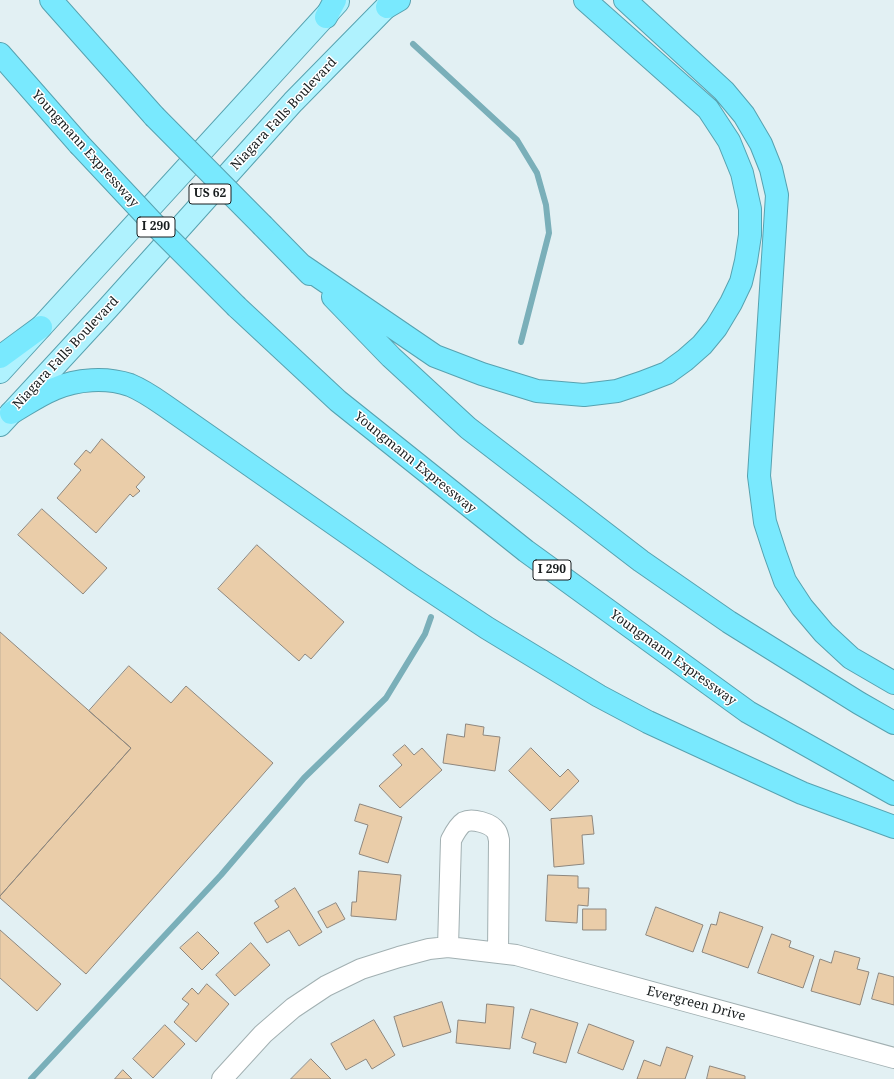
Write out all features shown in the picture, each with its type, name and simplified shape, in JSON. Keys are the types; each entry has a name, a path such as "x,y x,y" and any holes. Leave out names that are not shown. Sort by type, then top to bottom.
{"highway":[{"path":"300,264 435,356 482,374 536,391 584,395 617,391 667,373 685,360 716,328 731,304 741,282 750,235 750,209 742,173 729,141 708,109 585,0"},
{"path":"625,0 724,91 744,115 762,144 771,169 777,195 759,476 765,522 774,553 786,581 802,607 824,633 851,658 894,683"},
{"path":"53,2 154,116 391,357 468,428 641,561 729,622 859,703 894,723"},
{"name":"Youngmann Expressway","path":"0,54 79,144 153,223 237,307 338,401 526,551 748,712 894,794"},
{"path":"0,72 20,94 79,144"},
{"path":"0,357 40,328"},
{"path":"5,419 54,389 70,384 99,380 130,385 164,405 474,620 599,696 648,722 802,793 894,827"}],"main road":[{"name":"US 62","path":"0,372 330,8 340,0"},
{"name":"Niagara Falls Boulevard","path":"5,419 108,308 293,102 393,2"}],"street":[{"path":"448,947 451,840 456,831 465,822 474,820 486,823 496,830 499,840 498,953"},
{"name":"Evergreen Drive","path":"222,1079 263,1034 292,1008 326,986 361,969 429,949 448,947 516,955 894,1058"}],"building":[{"path":"102,439 145,477 136,487 140,491 133,497 130,494 96,533 57,498 81,470 74,464 86,450 90,453"},
{"path":"42,509 107,568 83,594 18,535"},
{"path":"257,545 344,622 311,659 305,654 299,661 218,589"},
{"path":"0,632 131,748 0,896"},
{"path":"129,666 171,703 186,686 273,763 86,974 0,898 0,896 131,748 89,711"},
{"path":"466,724 484,727 483,735 500,737 495,771 443,763 447,734 464,737"},
{"path":"405,745 414,755 422,748 442,770 400,808 379,786 402,765 393,755"},
{"path":"531,748 560,777 568,769 579,781 550,811 509,771"},
{"path":"360,804 402,817 388,863 359,854 368,825 355,821"},
{"path":"592,816 594,834 582,835 584,864 554,867 551,819"},
{"path":"359,871 401,875 396,920 351,916 352,902 356,902"},
{"path":"548,875 578,876 578,888 589,888 588,906 578,905 577,923 546,921"},
{"path":"295,888 322,932 299,946 289,930 267,943 254,923 279,907 275,901"},
{"path":"336,903 345,919 327,928 318,912"},
{"path":"656,907 703,925 693,952 646,935"},
{"path":"583,909 606,909 606,930 583,930"},
{"path":"720,912 763,927 748,968 702,952 711,924 716,925"},
{"path":"0,930 61,984 37,1011 0,978"},
{"path":"198,932 219,953 202,970 180,948"},
{"path":"772,934 791,941 789,947 814,956 803,988 758,973"},
{"path":"251,943 270,965 235,996 216,975"},
{"path":"835,951 860,958 857,969 869,972 860,1005 811,991 820,959 831,963"},
{"path":"879,973 894,977 894,1005 872,999"},
{"path":"207,984 229,1004 196,1042 174,1022 189,1004 182,999 192,988 198,994"},
{"path":"442,1002 451,1032 403,1047 394,1017"},
{"path":"487,1004 514,1007 510,1049 456,1043 458,1020 485,1023"},
{"path":"531,1009 578,1023 566,1063 533,1053 536,1043 522,1038"},
{"path":"374,1020 395,1055 372,1069 366,1059 346,1070 331,1044"},
{"path":"589,1024 634,1041 623,1070 578,1053"},
{"path":"165,1025 185,1044 153,1078 133,1059"},
{"path":"667,1047 693,1056 685,1079 637,1079 644,1060 660,1066"},
{"path":"311,1059 331,1079 291,1079"},
{"path":"710,1066 745,1076 745,1079 707,1079"},
{"path":"123,1070 132,1079 115,1079"}],"waterway":[{"path":"413,44 517,140 537,173 546,205 549,233 521,342"},
{"path":"31,1079 221,875 304,778 386,698 425,634 431,617"}]}
